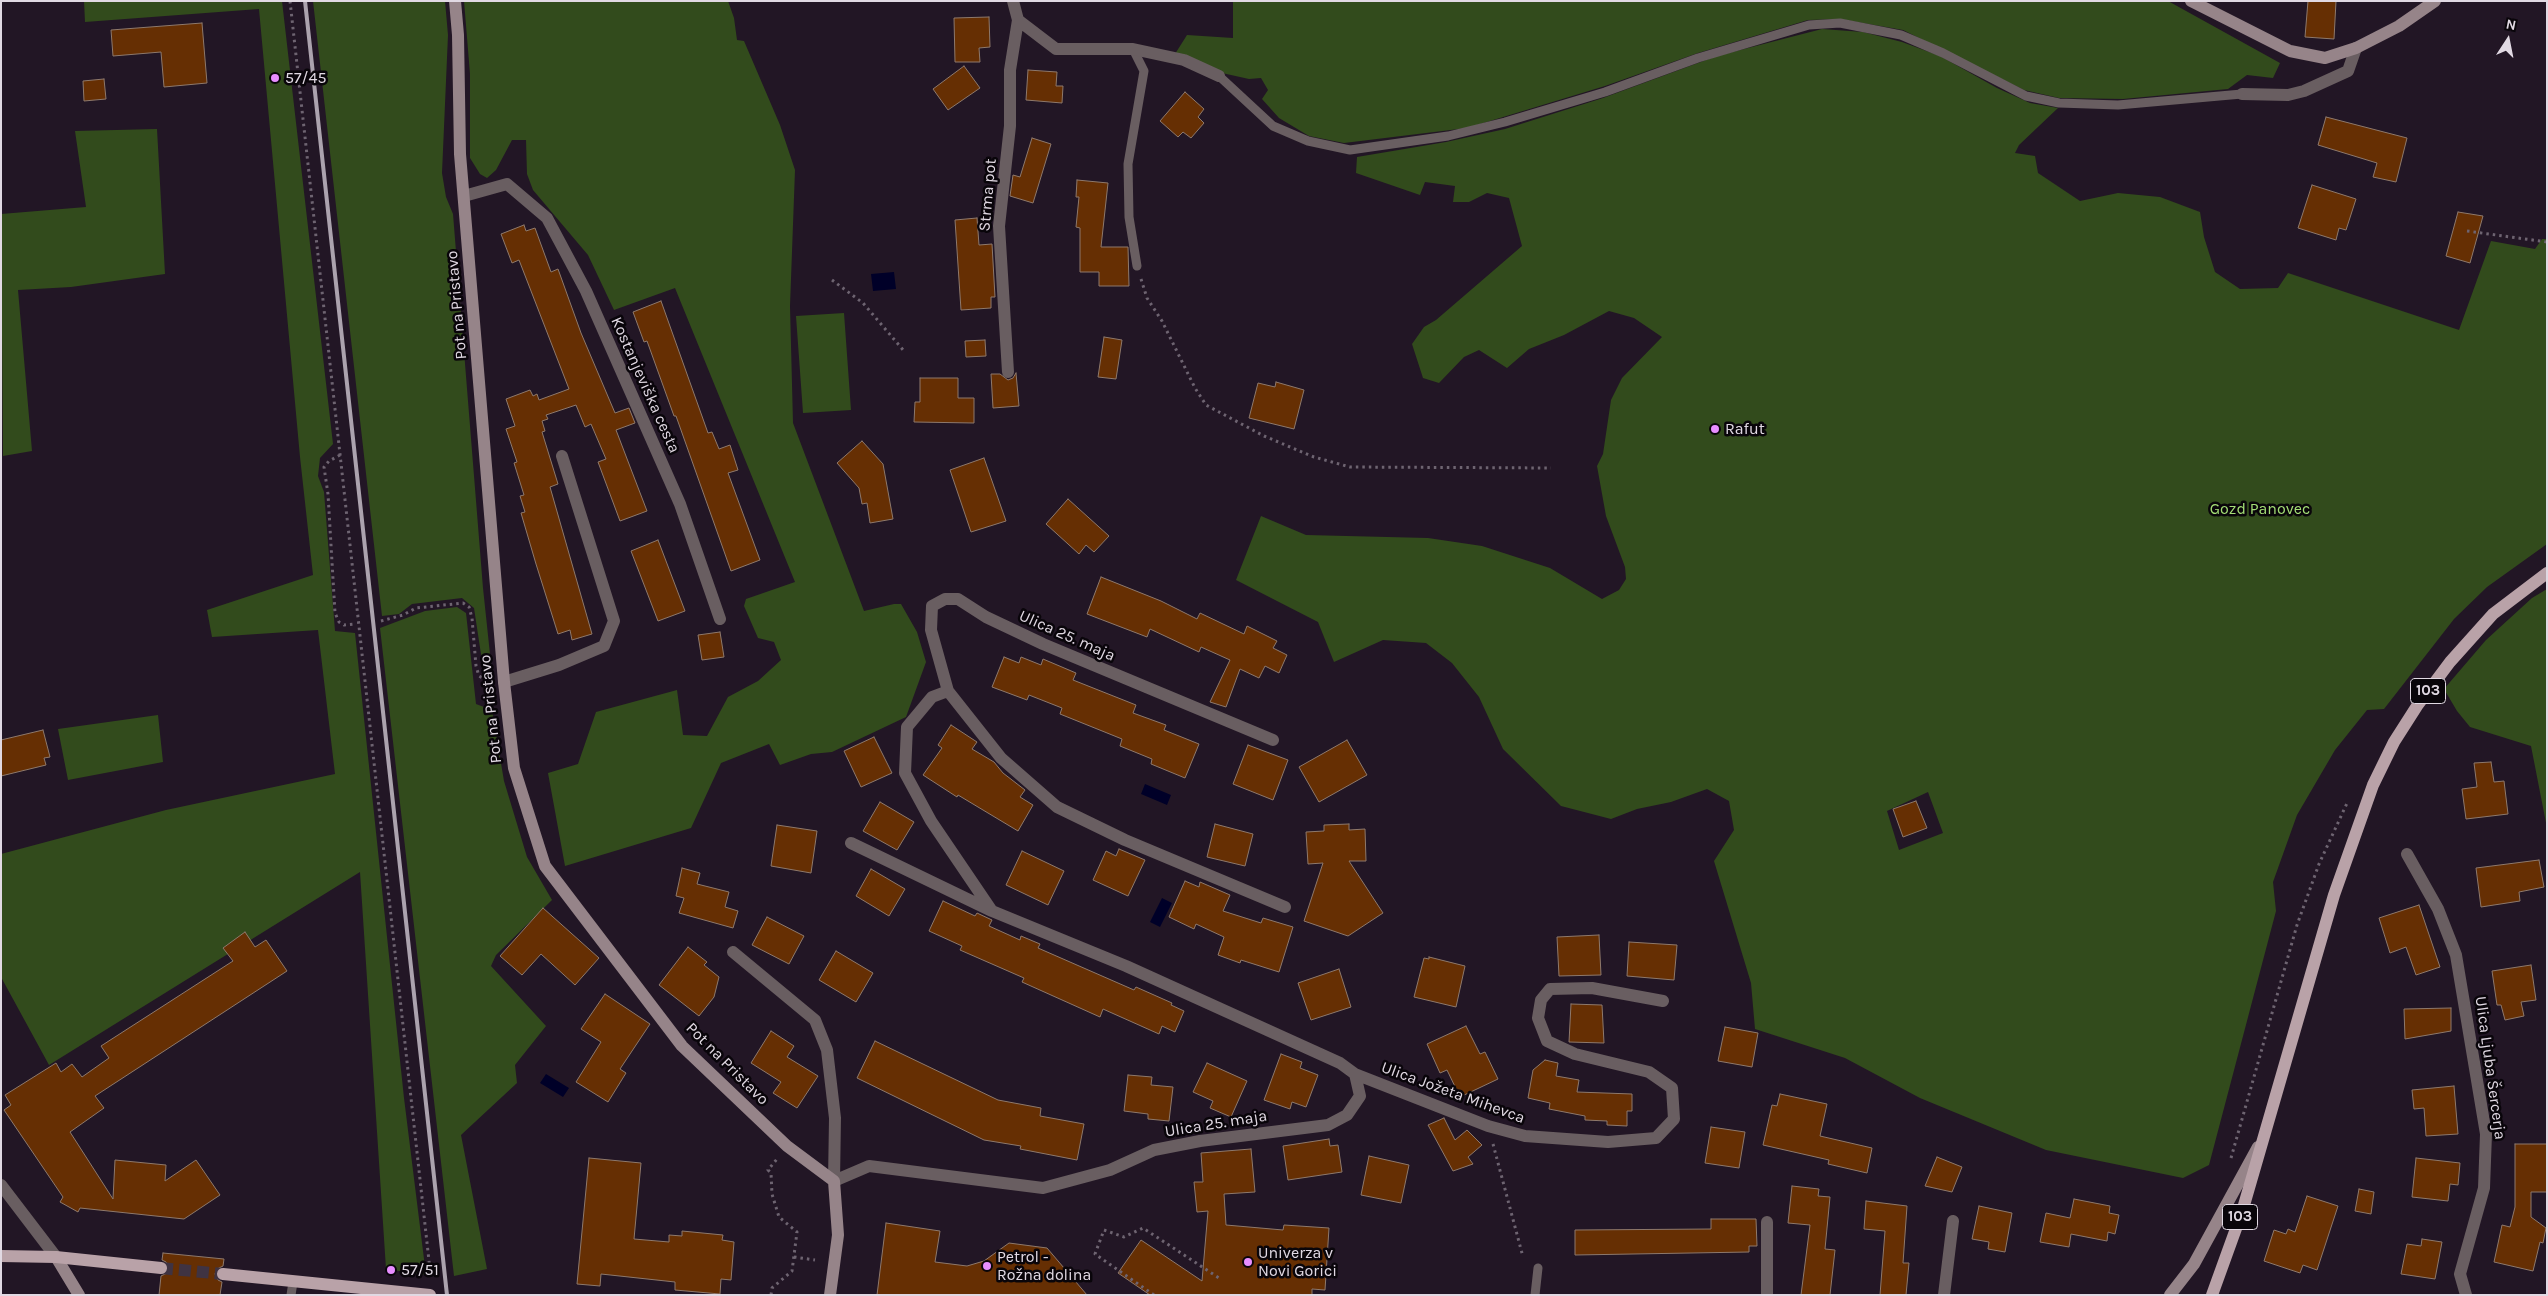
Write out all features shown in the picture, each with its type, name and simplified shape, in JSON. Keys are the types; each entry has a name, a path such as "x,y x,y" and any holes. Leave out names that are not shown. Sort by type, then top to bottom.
{"main road":[{"name":"103","path":"2212,1295 2239,1221 2334,895 2373,785 2394,742 2417,706 2450,662 2493,614 2547,573"},
{"path":"1,1256 56,1257 161,1268"},
{"path":"223,1274 394,1292 431,1290"}],"street":[{"name":"Pot na Pristavo","path":"455,1 458,35 460,154 504,682 514,768 545,866 682,1046 787,1146 834,1181"},
{"name":"Strma pot","path":"1008,372 999,226 1010,126 1010,70 1018,20 1013,1"},
{"path":"2191,1 2290,51 2325,58 2356,48 2399,26 2435,1"},
{"path":"1018,20 1056,49 1133,49 1184,60 1219,76"},
{"path":"2242,94 2288,95 2304,91 2348,72 2356,48"},
{"name":"Kostanjeviška cesta","path":"464,196 507,184 547,218 586,291 680,504 720,619"},
{"path":"504,682 559,665 604,646 614,621 562,456"},
{"name":"Ulica 25. maja","path":"1273,740 1043,644 986,618 958,599 946,599 932,606 931,630 948,691 1001,758 1057,807 1125,840 1285,907"},
{"path":"948,691 932,697 907,727 905,773 931,821 992,910"},
{"path":"851,843 992,910 1126,966 1340,1063 1355,1074"},
{"name":"Ulica Ljuba Šercerja","path":"2407,854 2438,909 2456,955 2486,1134 2484,1188 2460,1274 2466,1295"},
{"path":"733,952 815,1020 827,1050 836,1118 834,1181 838,1235 830,1295"},
{"name":"Ulica Jožeta Mihevca","path":"1355,1074 1488,1126 1525,1136 1608,1142 1656,1138 1674,1119 1672,1088 1649,1072 1575,1054 1547,1041 1538,1018 1541,1000 1550,989 1592,988 1663,1001"},
{"name":"Ulica 25. maja","path":"834,1181 869,1166 1043,1188 1110,1170 1154,1150 1200,1141 1328,1125 1347,1115 1360,1096 1355,1074"},
{"path":"2170,1295 2194,1264 2263,1138"},
{"path":"3,1191 56,1257 78,1295"},
{"path":"1944,1295 1953,1221"},
{"path":"1767,1222 1768,1295"}],"lane":[{"path":"1219,76 1273,126 1308,141 1350,150 1448,136 1505,122 1605,92 1698,58 1810,25 1840,23 1901,35 1943,53 2026,96 2059,103 2118,105 2242,94"},
{"path":"1133,49 1144,71 1128,164 1129,217 1137,266"},
{"path":"1535,1295 1538,1268"},
{"path":"291,1295 293,1282"}],"path":[{"path":"290,1 431,1290"},
{"path":"2467,231 2547,242"},
{"path":"1137,266 1147,298 1162,321 1206,405 1264,436 1314,457 1350,468 1551,468"},
{"path":"832,280 863,303 904,351"},
{"path":"340,455 329,461 324,467 328,494 335,613 339,622 344,625 354,624"},
{"path":"381,620 403,615 416,608 463,603 469,607 472,618 476,666 479,676 486,681 504,682"},
{"path":"1488,1126 1523,1257"},
{"path":"771,1295 772,1288 792,1271 797,1232 779,1216 772,1194 771,1173 768,1170 787,1146"},
{"path":"1154,1295 1095,1254 1104,1230 1124,1236 1143,1228 1219,1278"},
{"path":"794,1257 815,1260"}],"green space":[{"path":"84,1 282,1 333,444 320,458 318,476 324,492 335,631 355,633 404,1098 426,1275 386,1269 360,872 49,1065 1,977 1,854 166,810 335,774 318,630 212,637 207,610 313,575 300,457 259,9 85,22"},
{"path":"313,1 445,1 448,35 442,173 446,197 453,214 483,588 492,673 484,674 474,608 462,598 412,604 399,614 382,616"},
{"path":"464,1 728,1 734,18 737,40 744,41 780,125 795,170 790,306 793,423 864,611 901,604 917,632 926,662 906,717 832,752 811,754 780,765 769,744 721,763 691,828 565,866 548,773 578,764 596,712 677,690 683,735 707,736 728,697 758,681 781,660 774,642 758,638 744,606 746,599 795,582 675,288 614,310 588,255 533,190 527,174 526,140 512,140 496,170 487,178 480,174 470,158 470,74"},
{"path":"1233,1 2168,1 2280,63 2273,78 2247,75 2228,89 2123,99 2059,98 2024,90 1903,30 1840,19 1808,20 1698,53 1605,86 1467,128 1344,143 1309,136 1279,118 1262,99 1268,90 1261,78 1249,79 1222,73 1175,54 1187,35 1233,38"},
{"name":"Gozd Panovec","path":"1822,29 1863,32 1902,42 1940,56 1997,88 2030,103 2058,108 2019,145 2015,153 2035,156 2038,173 2080,201 2118,193 2160,197 2200,212 2204,237 2215,272 2240,289 2278,288 2288,273 2459,330 2491,241 2535,249 2542,239 2547,239 2547,544 2487,587 2454,619 2384,709 2367,710 2335,750 2297,815 2273,882 2276,911 2209,1165 2183,1178 2046,1150 1920,1098 1845,1058 1755,1029 1751,983 1714,861 1734,830 1729,801 1707,789 1671,802 1637,809 1611,819 1561,806 1503,749 1479,697 1452,663 1426,643 1383,640 1334,662 1318,622 1236,580 1261,516 1306,535 1428,538 1482,546 1550,568 1602,599 1619,590 1626,579 1625,567 1606,516 1597,466 1603,454 1611,400 1622,378 1662,337 1634,318 1609,311 1564,335 1529,349 1507,368 1479,350 1464,357 1439,383 1423,378 1412,344 1424,327 1436,320 1522,246 1509,198 1487,193 1469,202 1453,202 1455,186 1425,182 1420,195 1356,173 1357,157 1446,142 1505,129 1603,98 1717,56","holes":["1928,792 1943,833 1899,850 1887,811"]},
{"path":"157,129 165,274 71,287 18,290 32,451 3,456 1,214 86,207 75,131"},
{"path":"844,313 851,410 803,413 796,316"},
{"path":"2547,589 2547,828 2531,746 2470,727 2457,711 2444,689 2486,640 2532,598"},
{"path":"457,607 466,613 476,704 492,710 504,781 527,857 552,900 496,955 491,966 546,1026 515,1065 517,1083 461,1135 487,1269 454,1276 380,628 425,611"},
{"path":"158,715 163,762 68,780 58,729"}],"water":[{"path":"894,272 896,289 873,291 871,274"},
{"path":"1145,784 1171,795 1167,805 1141,794"},
{"path":"1162,898 1172,903 1160,927 1150,922"},
{"path":"546,1074 569,1088 563,1097 540,1083"}],"building":[{"path":"2308,1 2336,1 2334,39 2305,37"},
{"path":"989,17 990,47 979,48 980,62 955,62 954,18"},
{"path":"202,23 207,83 164,87 161,52 113,56 111,30"},
{"path":"964,66 980,88 948,110 933,89"},
{"path":"1028,70 1057,72 1056,86 1063,86 1062,103 1026,100"},
{"path":"104,79 106,99 84,101 83,81"},
{"path":"1185,92 1204,109 1198,117 1204,123 1191,138 1183,132 1178,137 1160,121"},
{"path":"2326,117 2407,138 2396,182 2373,177 2377,163 2318,145"},
{"path":"1032,138 1051,144 1033,203 1010,196 1013,175 1020,177"},
{"path":"1077,180 1108,183 1101,247 1128,247 1129,286 1099,286 1099,272 1080,272 1080,228 1076,227 1079,197 1076,197"},
{"path":"2312,185 2356,199 2346,230 2339,228 2336,240 2298,228"},
{"path":"2458,212 2483,216 2470,263 2446,256"},
{"path":"977,218 979,245 992,244 995,297 991,297 991,308 961,310 955,220"},
{"path":"524,225 526,231 535,228 551,272 558,269 581,333 615,413 629,408 635,423 616,430 647,511 620,521 598,462 606,459 591,424 585,427 576,405 546,415 548,419 542,421 545,431 542,432 558,484 550,487 592,634 572,640 570,630 558,634 536,564 521,513 525,512 520,496 524,495 514,463 517,462 506,429 515,426 506,399 530,390 533,396 537,394 539,400 569,389 519,260 512,263 501,234"},
{"path":"661,301 708,433 712,432 719,449 730,445 738,470 728,473 760,560 731,571 676,416 674,416 647,341 644,342 633,312"},
{"path":"1104,337 1122,340 1116,379 1098,377"},
{"path":"985,340 986,356 966,357 965,341"},
{"path":"1016,373 1019,406 993,408 991,374 1000,374 1008,380 1013,378"},
{"path":"920,378 958,378 958,398 974,398 974,423 914,422 915,402 920,402"},
{"path":"1276,382 1304,390 1294,429 1249,418 1258,383 1275,387"},
{"path":"862,441 883,464 893,519 870,523 867,503 862,504 859,488 837,463"},
{"path":"984,458 1006,521 971,532 950,470"},
{"path":"1068,499 1109,536 1094,552 1086,545 1079,554 1046,524"},
{"path":"658,540 685,611 658,621 631,551"},
{"path":"1101,577 1161,601 1197,619 1200,613 1244,634 1247,626 1277,641 1273,648 1287,655 1279,673 1265,666 1259,678 1240,669 1226,707 1210,702 1230,660 1201,647 1199,652 1150,629 1147,637 1087,614"},
{"path":"720,632 724,657 702,660 698,635"},
{"path":"1004,657 1019,663 1021,657 1041,665 1043,659 1076,673 1073,680 1136,705 1133,713 1166,725 1164,730 1199,744 1185,778 1151,764 1152,759 1120,746 1122,739 1060,714 1062,708 1029,695 1027,700 992,687"},
{"path":"951,725 977,742 972,749 994,762 1003,773 1025,790 1020,797 1033,805 1018,831 958,795 957,797 923,775 942,748 938,745"},
{"path":"43,730 50,757 44,758 46,765 1,776 1,740"},
{"path":"874,737 892,773 861,787 844,751"},
{"path":"1347,740 1367,775 1319,802 1299,767"},
{"path":"1248,745 1288,760 1273,800 1233,784"},
{"path":"2491,762 2494,782 2504,781 2508,814 2466,819 2462,789 2477,787 2474,763"},
{"path":"1916,801 1927,828 1903,837 1893,809"},
{"path":"880,802 914,822 897,850 863,831"},
{"path":"1215,824 1253,834 1245,866 1207,857"},
{"path":"1349,824 1349,830 1365,829 1366,861 1349,861 1383,913 1348,936 1304,921 1323,863 1308,864 1306,832 1324,831 1324,825"},
{"path":"777,825 817,831 811,873 771,866"},
{"path":"1119,849 1145,860 1128,896 1093,880 1106,851 1116,856"},
{"path":"1022,851 1064,871 1048,905 1006,885"},
{"path":"2539,860 2544,887 2519,892 2520,901 2481,907 2476,868"},
{"path":"682,868 700,873 697,884 729,892 725,907 738,911 733,928 679,913 684,898 676,896"},
{"path":"871,869 905,889 889,916 856,896"},
{"path":"1185,881 1199,887 1200,882 1230,895 1223,911 1261,923 1263,918 1293,927 1279,972 1241,960 1240,963 1218,955 1224,937 1196,924 1194,929 1169,917"},
{"path":"943,901 975,916 977,913 992,920 989,926 1020,940 1021,936 1040,944 1038,948 1134,990 1136,987 1172,1003 1171,1005 1184,1011 1175,1032 1162,1026 1159,1034 1103,1009 1100,1017 1022,982 1024,978 960,950 962,946 929,931"},
{"path":"2419,905 2440,967 2416,975 2406,947 2390,953 2379,918"},
{"path":"543,908 599,958 575,985 541,954 522,975 500,956"},
{"path":"767,917 804,936 789,964 752,945"},
{"path":"245,932 255,947 266,940 287,971 95,1096 104,1108 70,1132 113,1199 115,1160 166,1165 165,1181 196,1160 220,1195 184,1219 80,1208 78,1212 60,1202 63,1197 4,1110 11,1105 5,1095 56,1063 61,1072 72,1064 82,1077 109,1058 101,1046 233,961 223,948"},
{"path":"1599,935 1601,975 1559,976 1557,937"},
{"path":"1629,942 1677,945 1674,980 1627,976"},
{"path":"688,947 707,962 704,965 719,977 714,997 699,1016 659,985"},
{"path":"836,951 873,973 856,1002 819,980"},
{"path":"1429,957 1465,966 1456,1007 1414,997 1424,958 1429,959"},
{"path":"2531,965 2536,1000 2521,1002 2524,1016 2505,1020 2501,1005 2497,1005 2492,971"},
{"path":"1339,969 1351,1007 1311,1020 1298,983"},
{"path":"605,994 650,1024 620,1069 626,1073 608,1102 576,1082 601,1042 581,1029"},
{"path":"1571,1004 1602,1005 1604,1043 1569,1042"},
{"path":"2451,1008 2451,1031 2405,1039 2404,1009"},
{"path":"1466,1026 1480,1054 1485,1052 1498,1079 1460,1097 1447,1070 1440,1073 1427,1044"},
{"path":"1725,1027 1758,1033 1752,1067 1718,1061"},
{"path":"771,1031 794,1046 787,1057 818,1076 797,1108 773,1093 781,1082 751,1063"},
{"path":"875,1041 998,1100 1041,1108 1040,1116 1084,1124 1077,1160 1020,1149 1021,1146 984,1140 857,1078"},
{"path":"1281,1054 1302,1062 1300,1068 1318,1075 1306,1107 1292,1102 1290,1109 1264,1100"},
{"path":"1545,1060 1558,1063 1556,1076 1579,1080 1577,1092 1632,1094 1632,1111 1627,1111 1627,1126 1607,1125 1607,1121 1585,1120 1585,1116 1549,1109 1550,1103 1528,1098 1533,1070"},
{"path":"1207,1063 1247,1081 1231,1117 1210,1108 1213,1101 1193,1092"},
{"path":"1128,1075 1152,1077 1151,1085 1173,1087 1169,1121 1148,1119 1148,1114 1124,1111"},
{"path":"2454,1086 2458,1134 2426,1136 2424,1108 2414,1109 2412,1090"},
{"path":"1780,1094 1827,1104 1820,1136 1872,1148 1867,1173 1828,1164 1829,1160 1763,1145 1772,1105 1777,1106"},
{"path":"1444,1118 1455,1140 1467,1130 1482,1145 1468,1157 1473,1164 1453,1171 1428,1125"},
{"path":"1711,1127 1745,1132 1739,1168 1705,1163"},
{"path":"1329,1139 1330,1146 1338,1145 1342,1172 1288,1180 1283,1146"},
{"path":"2515,1144 2547,1144 2547,1192 2531,1192 2531,1217 2546,1228 2543,1243 2540,1242 2533,1271 2494,1262 2502,1225 2510,1227 2515,1207"},
{"path":"1251,1149 1255,1192 1224,1194 1226,1225 1283,1230 1284,1225 1329,1228 1325,1290 1312,1289 1312,1295 1150,1295 1118,1273 1141,1240 1202,1281 1208,1211 1197,1212 1194,1182 1203,1182 1201,1153"},
{"path":"1369,1156 1409,1165 1401,1203 1361,1195"},
{"path":"1937,1157 1962,1167 1952,1192 1925,1186"},
{"path":"589,1158 641,1163 634,1239 669,1242 669,1235 682,1236 682,1231 723,1235 722,1240 734,1242 731,1280 721,1279 720,1294 675,1290 675,1282 601,1274 600,1286 577,1284"},
{"path":"2416,1158 2460,1163 2458,1185 2450,1184 2448,1201 2412,1197"},
{"path":"1792,1186 1819,1189 1818,1196 1830,1197 1825,1249 1835,1250 1830,1295 1801,1295 1810,1225 1788,1223"},
{"path":"2359,1189 2374,1192 2371,1214 2355,1211"},
{"path":"2307,1196 2338,1206 2317,1270 2303,1265 2300,1273 2264,1261 2274,1230 2286,1234 2288,1229 2295,1232"},
{"path":"2074,1199 2110,1206 2109,1213 2119,1215 2115,1234 2108,1232 2107,1241 2071,1234 2069,1247 2040,1242 2046,1213 2070,1218"},
{"path":"1866,1201 1907,1206 1903,1263 1909,1263 1906,1295 1880,1295 1885,1231 1864,1229"},
{"path":"1979,1206 2012,1213 2005,1252 1988,1249 1989,1242 1972,1239"},
{"path":"1711,1219 1756,1219 1757,1246 1749,1246 1749,1252 1575,1255 1575,1230 1711,1229"},
{"path":"886,1223 940,1231 935,1262 967,1266 984,1261 1009,1243 1047,1248 1087,1295 877,1295"},
{"path":"2422,1239 2442,1242 2435,1279 2401,1274 2407,1244 2421,1246"},
{"path":"163,1253 224,1259 223,1266 217,1269 215,1274 218,1280 222,1282 220,1295 159,1295 161,1276 167,1273 169,1268 166,1262 162,1260"}],"tunnel":[{"path":"161,1268 223,1274"}],"railway":[{"path":"305,1 447,1295"}],"place":[{"name":"57/45","path":"275,78"},
{"name":"Rafut","path":"1715,429"},
{"name":"Univerza v Novi Gorici","path":"1248,1262"},
{"name":"Petrol - Rožna dolina","path":"987,1266"},
{"name":"57/51","path":"391,1270"}]}
